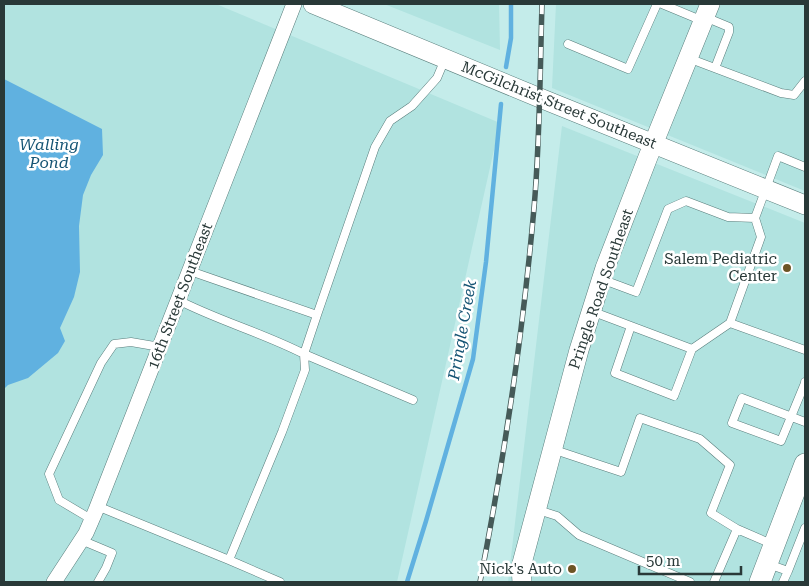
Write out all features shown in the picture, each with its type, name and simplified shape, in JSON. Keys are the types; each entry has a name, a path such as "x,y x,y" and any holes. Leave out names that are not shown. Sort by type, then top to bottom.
{"main road":[{"path":"767,564 803,477"}],"street":[{"name":"16th Street Southeast","path":"54,582 82,540 94,513 294,4"},
{"name":"McGilchrist Street Southeast","path":"313,4 805,205"},
{"name":"Pringle Road Southeast","path":"522,582 521,567 536,509 579,350 601,279 706,14"}],"lane":[{"path":"568,44 628,69 657,4"},
{"path":"662,4 706,14 729,27 729,32 715,68"},
{"path":"688,58 780,93 794,95 805,81"},
{"path":"229,560 282,432 305,370 304,354 375,147 390,121 412,106 437,78 445,59"},
{"path":"632,326 615,372 674,396 692,349 730,323 761,237 755,218 778,156 805,167"},
{"path":"601,279 636,292 668,209 686,201 728,217 755,218"},
{"path":"190,271 317,315"},
{"path":"178,300 197,310 288,346 413,400"},
{"path":"591,311 692,349"},
{"path":"730,323 805,350"},
{"path":"160,347 131,342 114,344 101,363 50,474 59,500 229,560 280,582"},
{"path":"805,382 791,416 781,442 732,423 742,398 791,416 805,422"},
{"path":"552,449 621,472 640,418 700,439 730,465 711,513 737,529 767,564 788,571"},
{"path":"536,509 557,516 579,535 690,582"},
{"path":"783,582 805,528"},
{"path":"714,582 737,529"},
{"path":"82,540 112,553 98,582"}],"shaded area":[{"path":"4,4 216,4 500,123 397,582 4,582"},
{"path":"384,4 499,4 500,50"},
{"path":"556,4 805,4 805,191 552,88"},
{"path":"562,126 805,223 805,582 508,582"}],"water":[{"name":"Walling Pond","path":"4,79 102,129 103,155 91,175 83,195 79,226 80,272 74,297 60,328 65,341 58,353 28,378 8,385 4,389"}],"waterway":[{"name":"Pringle Creek","path":"506,67 511,38 511,4"},
{"name":"Pringle Creek","path":"407,582 473,359 486,262 501,104"}],"railway":[{"path":"480,582 512,396 530,255 538,157 542,4"}],"place":[{"name":"Salem Pediatric Center","path":"787,268"},
{"name":"Nick's Auto","path":"572,569"}]}
